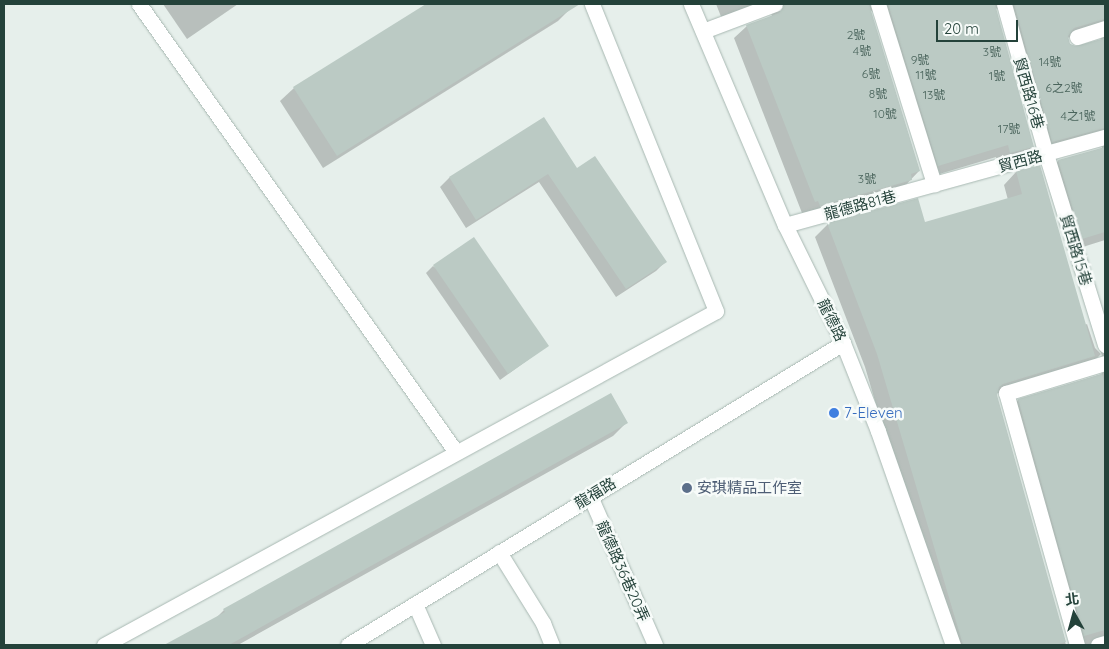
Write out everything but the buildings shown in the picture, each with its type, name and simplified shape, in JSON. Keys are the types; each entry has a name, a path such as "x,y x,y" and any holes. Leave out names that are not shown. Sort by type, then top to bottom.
{"street":[{"path":"139,4 456,452"},
{"path":"104,645 716,311 592,4"},
{"name":"龍德路","path":"691,4 785,225 843,343 878,430 952,645"},
{"path":"703,30 774,4"},
{"path":"878,4 934,184"},
{"name":"貿西路16巷","path":"1004,4 1046,154"},
{"path":"1077,37 1105,28"},
{"name":"貿西路","path":"934,184 1105,137"},
{"name":"貿西路15巷","path":"1046,154 1105,346"},
{"name":"龍德路81巷","path":"785,225 934,184"},
{"name":"龍福路","path":"348,645 843,343"},
{"path":"1077,645 1006,393 1105,363"},
{"name":"龍德路36巷20弄","path":"590,496 655,645"},
{"path":"499,552 542,623 552,645"},
{"path":"415,604 432,645"},
{"path":"1098,645 1105,644"}],"place":[{"name":"7-Eleven","path":"834,413"},
{"name":"安琪精品工作室","path":"687,488"}]}
